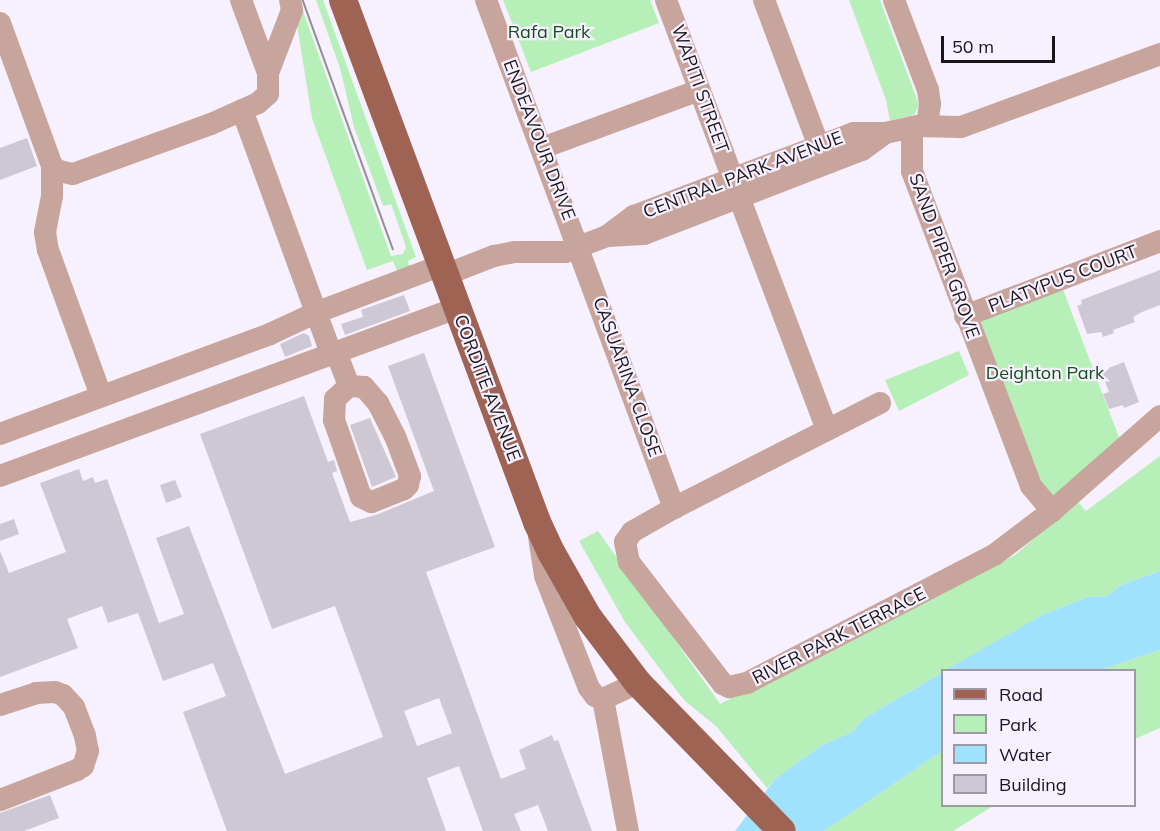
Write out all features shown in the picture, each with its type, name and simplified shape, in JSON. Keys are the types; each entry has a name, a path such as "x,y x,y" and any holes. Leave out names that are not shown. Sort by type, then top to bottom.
{"main road":[{"name":"CORDITE AVENUE","path":"343,0 537,522 588,617 638,683 782,831"}],"street":[{"path":"52,166 59,171 73,174 258,103 268,94 268,73 241,0"},
{"path":"268,73 292,10 290,0"},
{"name":"ENDEAVOUR DRIVE","path":"486,0 579,247"},
{"name":"WAPITI STREET","path":"666,0 736,188"},
{"path":"764,0 819,146"},
{"name":"SAND PIPER GROVE","path":"896,0 928,90 930,104 920,127 912,171 1031,486 1052,511"},
{"path":"0,23 52,166 52,196 45,232 48,250 101,396"},
{"name":"CENTRAL PARK AVENUE","path":"736,188 819,146 854,133 885,133 920,127 951,128 971,124 1158,59"},
{"path":"542,148 700,90"},
{"path":"242,110 315,313 349,386"},
{"name":"CENTRAL PARK AVENUE","path":"0,434 270,334 315,313 443,270 494,256 515,252 566,252 607,237 634,216 862,150 885,133"},
{"path":"736,188 827,430"},
{"name":"PLATYPUS COURT","path":"965,316 1160,242"},
{"name":"CASUARINA CLOSE","path":"579,247 674,508"},
{"path":"0,476 457,308"},
{"path":"349,386 364,387 371,393 395,436 410,476 408,485 404,489 371,502 361,497 334,420 335,399 349,386"},
{"name":"RIVER PARK TERRACE","path":"880,403 674,508 632,532 625,542 626,556 720,681 729,687 747,683 994,555 1052,511 1160,416"},
{"path":"537,522 545,576 589,688 595,696 603,699 638,683"},
{"path":"0,705 36,693 55,692 63,695 74,707 86,736 88,751 83,766 77,771 0,800"},
{"path":"603,699 628,831"}],"green space":[{"path":"293,0 299,0 391,256 403,254 406,247 391,204 383,206 354,127 340,68 316,0 323,0 416,257 408,261 409,266 397,271 393,261 367,270 312,118"},
{"name":"Rafa Park","path":"503,0 650,0 659,23 531,72"},
{"path":"849,0 880,0 919,105 914,115 890,121 886,100"},
{"name":"Deighton Park","path":"1062,287 1120,440 1062,492 1049,497 1040,485 975,321"},
{"path":"959,351 969,375 899,411 885,380"},
{"path":"1160,456 1160,571 1121,585 1107,596 1088,597 1044,614 949,669 941,669 941,674 866,717 852,732 822,745 775,779 767,788 716,726 685,701 663,673 625,622 579,541 598,531 720,704 1015,555 1077,501 1086,511"},
{"path":"1160,650 1160,728 1136,739 1136,669 1104,669"},
{"path":"941,752 941,807 991,807 953,831 824,831"}],"water":[{"path":"1160,571 1160,650 1104,669 948,669 1044,614 1088,597 1107,596 1121,585"},
{"path":"941,674 941,752 824,831 735,831 775,779 822,745 852,732 866,717"}],"building":[{"path":"27,138 37,166 0,180 0,148"},
{"path":"1160,270 1160,305 1133,317 1135,322 1113,330 1114,333 1103,337 1101,332 1087,334 1077,306 1082,304 1081,300"},
{"path":"404,295 410,311 345,335 341,324 363,317 361,310"},
{"path":"304,333 309,336 312,346 285,357 280,344"},
{"path":"424,353 495,547 426,572 501,779 526,769 519,750 552,735 554,741 558,740 592,831 548,831 538,805 514,814 521,831 483,831 459,766 427,778 446,831 227,831 183,712 226,696 213,663 163,681 138,613 108,623 102,606 67,619 78,648 0,677 0,551 9,573 66,552 40,483 79,469 83,481 93,477 95,483 107,479 159,623 184,614 156,538 189,526 285,774 383,737 335,606 272,629 200,434 304,396 328,462 334,460 337,471 332,473 350,522 376,515 434,491 388,366","holes":["439,698 452,733 417,746 404,711"]},
{"path":"1124,362 1139,402 1124,408 1123,405 1109,409 1103,394 1109,392 1101,371"},
{"path":"370,418 396,477 372,487 350,425"},
{"path":"175,480 182,497 166,503 160,485"},
{"path":"14,519 19,534 0,541 0,524"},
{"path":"50,795 59,818 24,831 0,831 0,813"}],"tram line":[{"path":"303,0 393,249"}]}
